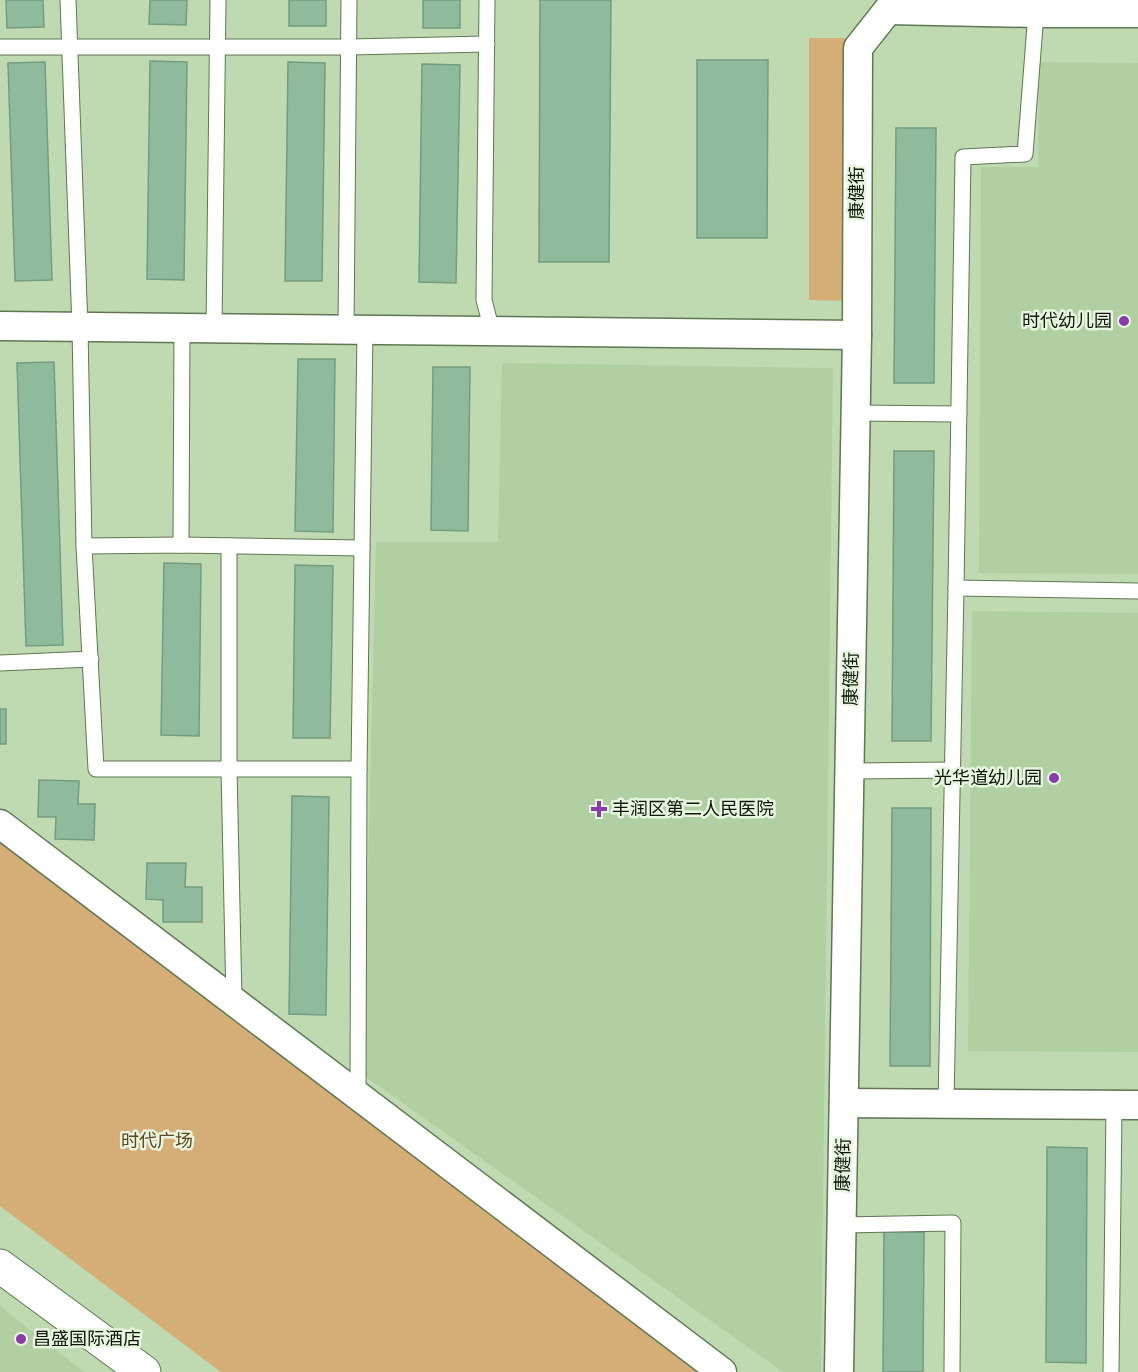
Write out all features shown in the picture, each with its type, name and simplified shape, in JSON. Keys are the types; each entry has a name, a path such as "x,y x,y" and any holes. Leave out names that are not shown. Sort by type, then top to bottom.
{"main road":[{"path":"0,1266 144,1372"}],"street":[{"path":"887,3 1036,13 1065,6 1138,13"},
{"name":"康健街","path":"839,1372 857,335 858,48 887,3"},
{"path":"0,326 857,335"},
{"path":"0,824 722,1372"},
{"path":"844,1103 1126,1105"}],"lane":[{"path":"68,0 80,327 84,546 96,769 358,769"},
{"path":"214,328 218,0"},
{"path":"349,0 362,548 358,769 358,1096"},
{"path":"487,0 484,300 492,331"},
{"path":"946,1104 963,157 1025,154 1036,13"},
{"path":"0,47 349,47 487,44"},
{"path":"182,328 182,545"},
{"path":"855,413 959,414"},
{"path":"84,546 362,548"},
{"path":"229,546 229,769 234,1000"},
{"path":"956,588 1138,591"},
{"path":"0,663 91,659"},
{"path":"850,771 953,770"},
{"path":"1111,1372 1126,1105"},
{"path":"842,1226 953,1223 952,1372"}],"shaded area":[{"path":"1039,62 1138,63 1138,574 979,573 981,167 1038,167"},
{"name":"丰润区第二人民医院","path":"502,363 833,368 821,1372 783,1372 363,1075 376,542 498,542"},
{"name":"光华道幼儿园","path":"972,611 1138,613 1138,1052 968,1051"},
{"name":"昌盛国际酒店","path":"0,1306 84,1372 0,1372"}],"green space":[{"path":"809,38 851,38 850,301 809,300"},
{"name":"时代广场","path":"0,838 705,1372 221,1372 0,1206"}],"building":[{"path":"6,0 43,0 44,27 7,28"},
{"path":"150,0 187,0 186,25 149,24"},
{"path":"289,0 326,0 326,26 289,26"},
{"path":"423,0 460,0 460,28 423,28"},
{"path":"540,0 611,0 609,262 539,262"},
{"path":"697,60 768,60 767,238 697,238"},
{"path":"150,61 187,62 184,280 147,279"},
{"path":"45,62 52,280 15,281 8,63"},
{"path":"288,62 325,63 322,281 285,281"},
{"path":"422,64 460,65 456,283 419,282"},
{"path":"896,128 936,128 934,383 894,383"},
{"path":"298,359 335,359 333,532 295,531"},
{"path":"54,362 63,645 26,646 17,363"},
{"path":"433,367 470,367 468,531 431,530"},
{"path":"894,451 934,451 931,741 892,741"},
{"path":"164,563 201,564 199,736 161,735"},
{"path":"295,565 333,566 330,738 293,738"},
{"path":"0,709 6,709 6,744 0,744"},
{"path":"39,780 79,781 78,804 95,804 94,840 55,839 56,817 38,817"},
{"path":"292,796 329,797 326,1015 289,1014"},
{"path":"892,808 931,808 930,1066 890,1066"},
{"path":"147,863 186,863 185,887 202,887 202,922 163,922 163,900 146,899"},
{"path":"1047,1147 1087,1148 1086,1363 1046,1362"},
{"path":"884,1231 924,1232 923,1372 883,1372"}],"place":[{"name":"时代幼儿园","path":"1124,321"},
{"name":"光华道幼儿园","path":"1054,778"},
{"name":"丰润区第二人民医院","path":"599,809"},
{"name":"昌盛国际酒店","path":"21,1339"}]}
